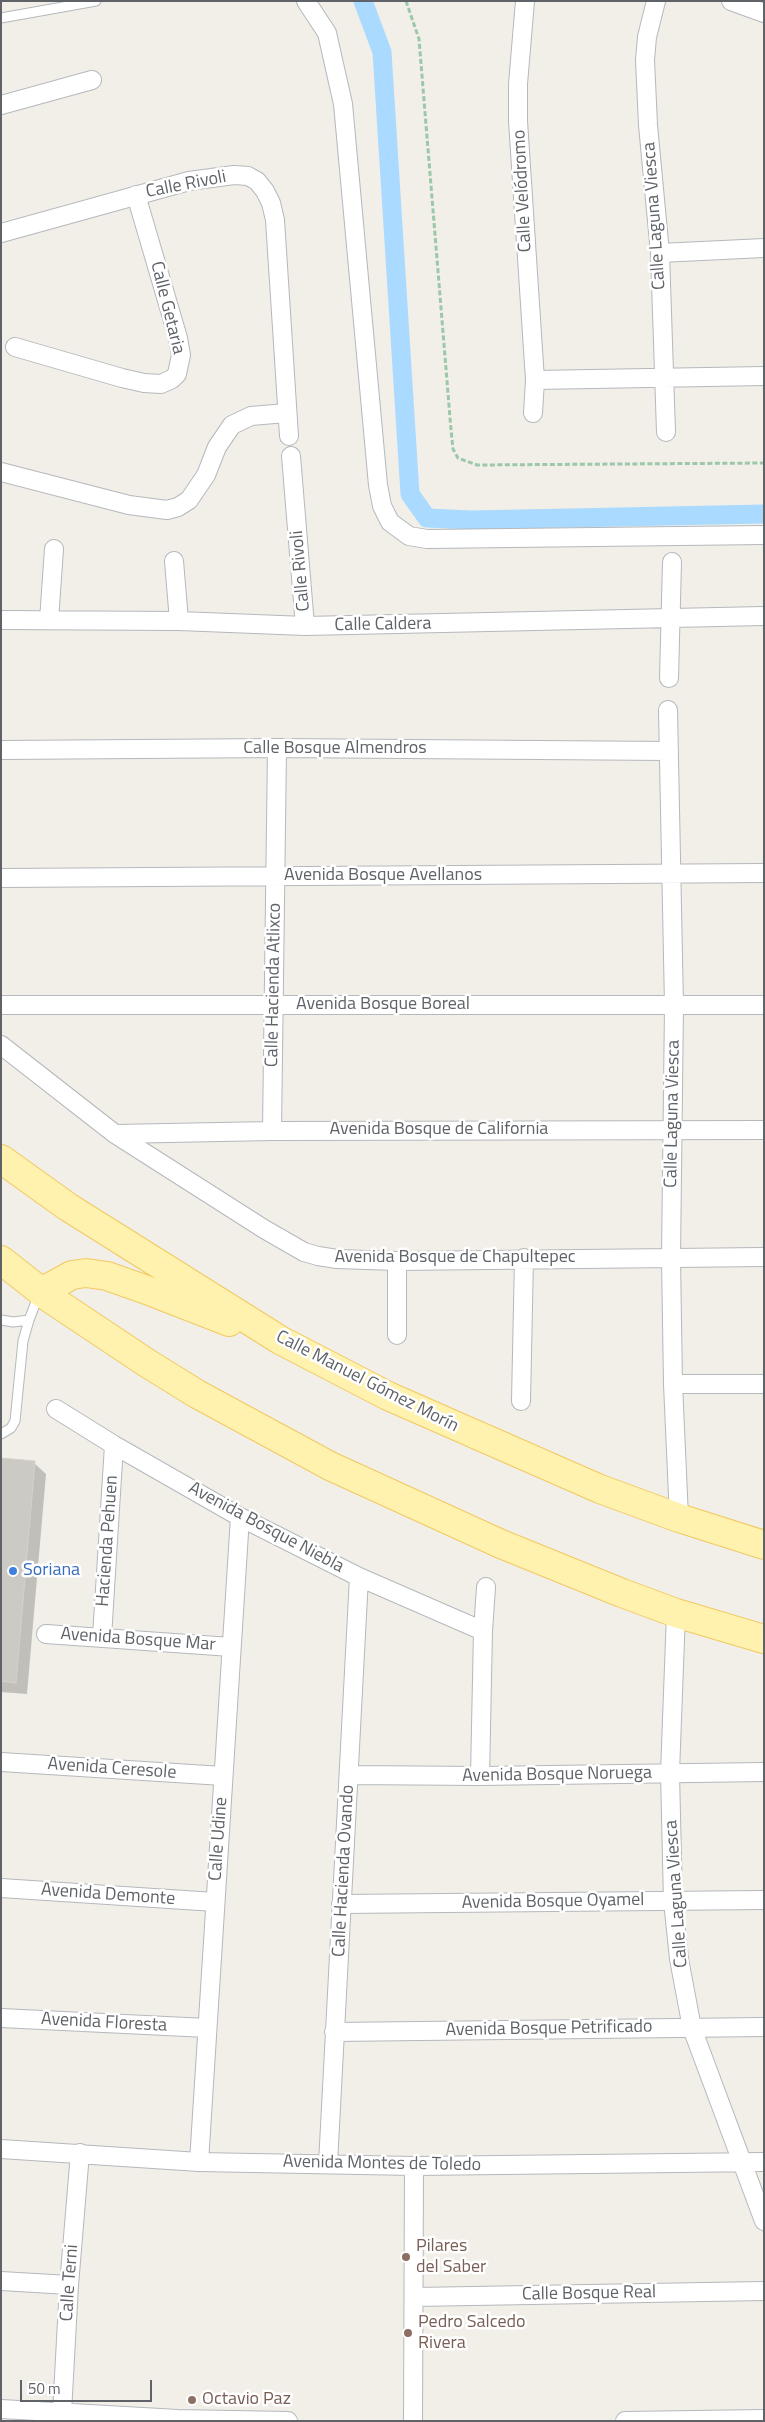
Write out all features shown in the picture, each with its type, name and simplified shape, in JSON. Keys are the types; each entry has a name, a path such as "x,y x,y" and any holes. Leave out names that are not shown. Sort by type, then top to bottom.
{"main road":[{"name":"Calle Manuel Gómez Morín","path":"1,1159 68,1207 280,1340 388,1396 461,1430 600,1489 679,1518 764,1545"},
{"path":"1,1260 41,1292 98,1333 197,1394 330,1466 400,1500 501,1544 676,1613 764,1639"},
{"path":"41,1292 72,1275 86,1273 107,1276 280,1340"}],"street":[{"path":"306,1 327,33 343,104 378,485 382,506 390,522 409,536 427,539 764,535"},
{"name":"Calle Velódromo","path":"525,1 518,84 518,121 535,380 533,413"},
{"name":"Calle Laguna Viesca","path":"656,1 647,37 644,60 660,253 666,432"},
{"path":"731,1 764,13"},
{"path":"1,105 92,80"},
{"name":"Calle Rivoli","path":"1,232 189,181 234,175 248,176 257,181 266,191 275,220 286,413 289,436"},
{"name":"Calle Getaria","path":"15,347 122,378 144,382 161,384 177,374 181,355 178,338 136,195"},
{"path":"660,253 764,248"},
{"path":"535,380 764,376"},
{"path":"1,472 129,505 167,510 178,508 189,500 206,474 217,447 232,425 251,416 286,413"},
{"name":"Calle Rivoli","path":"291,456 305,626"},
{"path":"50,620 54,549"},
{"path":"174,561 179,621"},
{"path":"669,678 672,562"},
{"name":"Calle Caldera","path":"1,620 179,621 305,626 671,620 764,616"},
{"name":"Calle Laguna Viesca","path":"668,710 674,1006 671,1258 673,1384 679,1518"},
{"name":"Calle Bosque Almendros","path":"1,750 277,748 669,751"},
{"name":"Calle Hacienda Atlixco","path":"272,1131 277,748"},
{"name":"Avenida Bosque Avellanos","path":"1,878 764,873"},
{"name":"Avenida Bosque Boreal","path":"1,1005 764,1005"},
{"name":"Avenida Bosque de Chapultepec","path":"1,1045 115,1134 264,1229 304,1252 337,1260 397,1261 524,1258 764,1257"},
{"name":"Avenida Bosque de California","path":"115,1134 272,1131 764,1130"},
{"path":"521,1401 524,1258"},
{"path":"397,1261 397,1335"},
{"path":"673,1384 764,1384"},
{"name":"Avenida Bosque Niebla","path":"56,1409 114,1445 240,1517 359,1577 483,1631"},
{"name":"Hacienda Pehuen","path":"102,1637 114,1445"},
{"name":"Calle Udine","path":"199,2162 230,1647 240,1517"},
{"name":"Calle Hacienda Ovando","path":"328,2164 359,1577"},
{"path":"480,1776 483,1631 486,1587"},
{"name":"Calle Laguna Viesca","path":"676,1613 670,1773 674,1901 679,1959 692,2028 764,2221"},
{"name":"Avenida Bosque Mar","path":"46,1634 230,1647"},
{"name":"Avenida Ceresole","path":"1,1762 223,1776"},
{"name":"Avenida Bosque Noruega","path":"350,1775 480,1776 764,1772"},
{"name":"Avenida Demonte","path":"1,1888 215,1902"},
{"name":"Avenida Bosque Oyamel","path":"341,1904 764,1900"},
{"name":"Avenida Floresta","path":"1,2018 207,2028"},
{"name":"Avenida Bosque Petrificado","path":"334,2032 764,2027"},
{"name":"Avenida Montes de Toledo","path":"1,2149 199,2162 414,2166 764,2162"},
{"name":"Calle Terni","path":"62,2413 69,2285 80,2153"},
{"path":"413,2421 415,2297 414,2166"},
{"path":"1,2281 69,2285"},
{"name":"Calle Bosque Real","path":"415,2297 764,2291"},
{"path":"1,2408 178,2420 288,2421"},
{"path":"625,2421 764,2419"}],"lane":[{"path":"1,18 96,1"},
{"path":"1,1434 6,1433 15,1421 20,1358 29,1320 41,1292"},
{"path":"1,1320 13,1322 29,1320"}],"path":[{"path":"406,1 419,39 451,430 453,448 458,458 477,465 764,463"}],"building":[{"name":"Soriana","path":"1,1458 35,1461 16,1683 1,1681"}],"waterway":[{"path":"363,1 382,52 410,494 427,518 472,520 764,514"}],"place":[{"name":"Soriana","path":"13,1571"},
{"name":"Pilares del Saber","path":"406,2257"},
{"name":"Pedro Salcedo Rivera","path":"408,2333"},
{"name":"Octavio Paz","path":"192,2400"}]}
